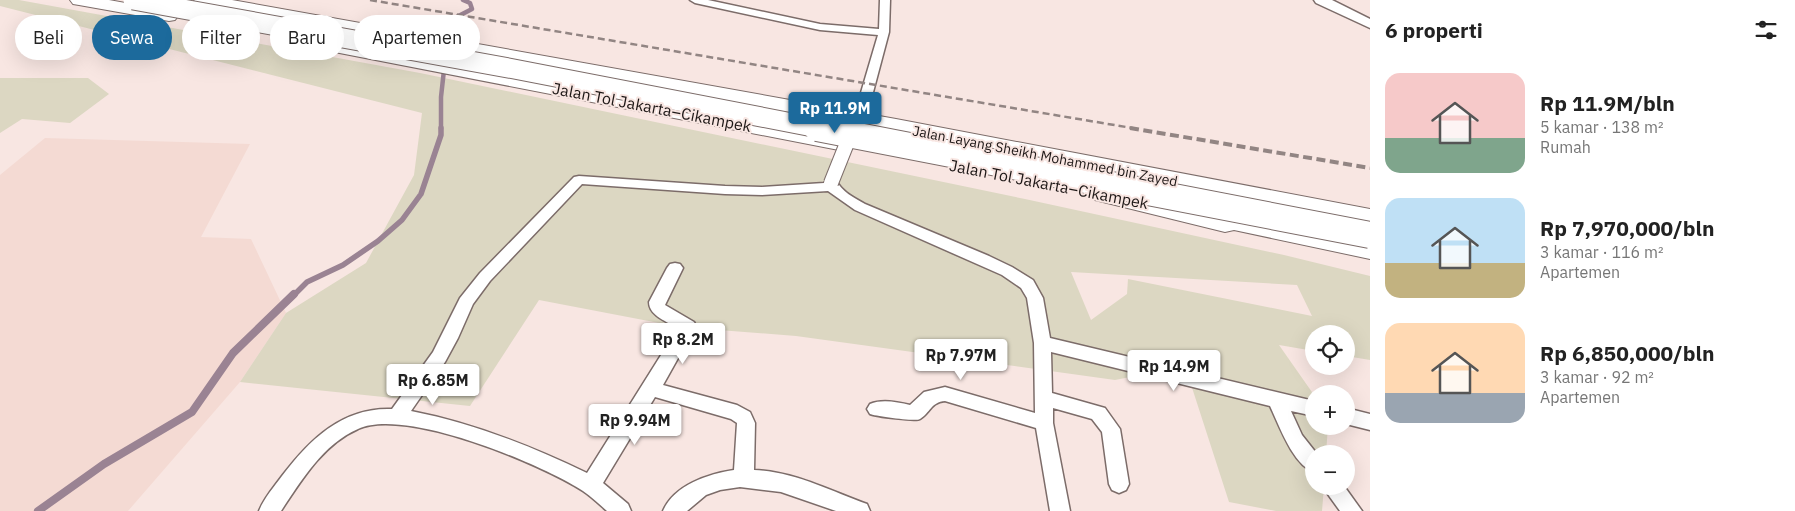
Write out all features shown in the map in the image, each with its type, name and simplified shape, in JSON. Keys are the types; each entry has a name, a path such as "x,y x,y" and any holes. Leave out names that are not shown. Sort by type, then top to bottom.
{"highway":[{"name":"Jalan Tol Jakarta–Cikampek","path":"79,0 443,67 1094,192 1370,250"},
{"name":"Jalan Layang Sheikh Mohammed bin Zayed","path":"133,0 514,69 1370,235"},
{"name":"Jalan Layang Sheikh Mohammed bin Zayed","path":"188,0 530,60 1370,218"},
{"name":"Jalan Tol Jakarta–Cikampek","path":"203,0 294,15 1186,180 1370,218"},
{"path":"1186,180 1234,176 1370,199"},
{"path":"1094,192 1370,258"}],"main road":[{"path":"1321,0 1370,24"},
{"path":"1338,0 1370,15"}],"street":[{"path":"695,0 820,27 884,32"},
{"path":"831,185 866,96 884,32 885,0"},
{"path":"397,417 439,357 450,338 466,302 484,277 579,180 762,191 831,185 843,197 860,207 984,260 1007,271 1027,284 1035,298 1042,343 1044,423 1060,511"},
{"path":"590,485 651,389 688,326 661,311 657,306 657,302 675,268"},
{"path":"1042,343 1305,406"},
{"path":"651,389 737,413 743,417 746,423 744,477"},
{"path":"876,409 900,410 914,414 929,396 945,394 1044,423"},
{"path":"1044,398 1098,413 1105,420 1111,429 1119,484"},
{"path":"1276,400 1294,440 1305,453"},
{"path":"269,511 313,453 344,426 372,416 397,417 455,428 503,445 590,485 621,511"},
{"path":"1355,418 1370,422"},
{"path":"673,511 698,490 720,482 744,477 772,479 860,511"},
{"path":"1339,495 1352,511"}],"shaded area":[{"path":"0,0 19,0 101,15 92,15 92,29 82,27 82,15 35,15 0,6"},
{"path":"172,28 182,30 182,52 172,50"},
{"path":"260,44 270,46 270,60 344,59 420,73 1025,199 1284,255 1370,276 1370,360 1355,358 1355,325 1305,325 1305,349 1279,345 1307,385 1305,385 1305,435 1327,435 1327,445 1305,445 1305,495 1323,495 1322,511 1276,511 1229,502 1185,366 1115,380 796,336 680,327 539,300 470,406 240,382 286,313 366,263 414,175 422,113 213,60 260,60","holes":["1071,272 1297,285 1312,316 1128,279 1127,294 1091,320"]},
{"path":"0,78 88,78 109,94 70,123 22,119 0,133"},
{"path":"45,138 250,144 201,237 251,239 286,313 240,382 128,511 0,511 0,175"}],"waterway":[{"path":"460,15 472,9 470,3 463,0"},
{"path":"293,296 307,282 343,265 378,241 402,220 421,194 441,135 441,97 444,70"},
{"path":"38,511 104,464 192,412 233,353 294,294"}],"railway":[{"path":"370,0 1138,129"},
{"path":"1130,128 1370,168"}]}
